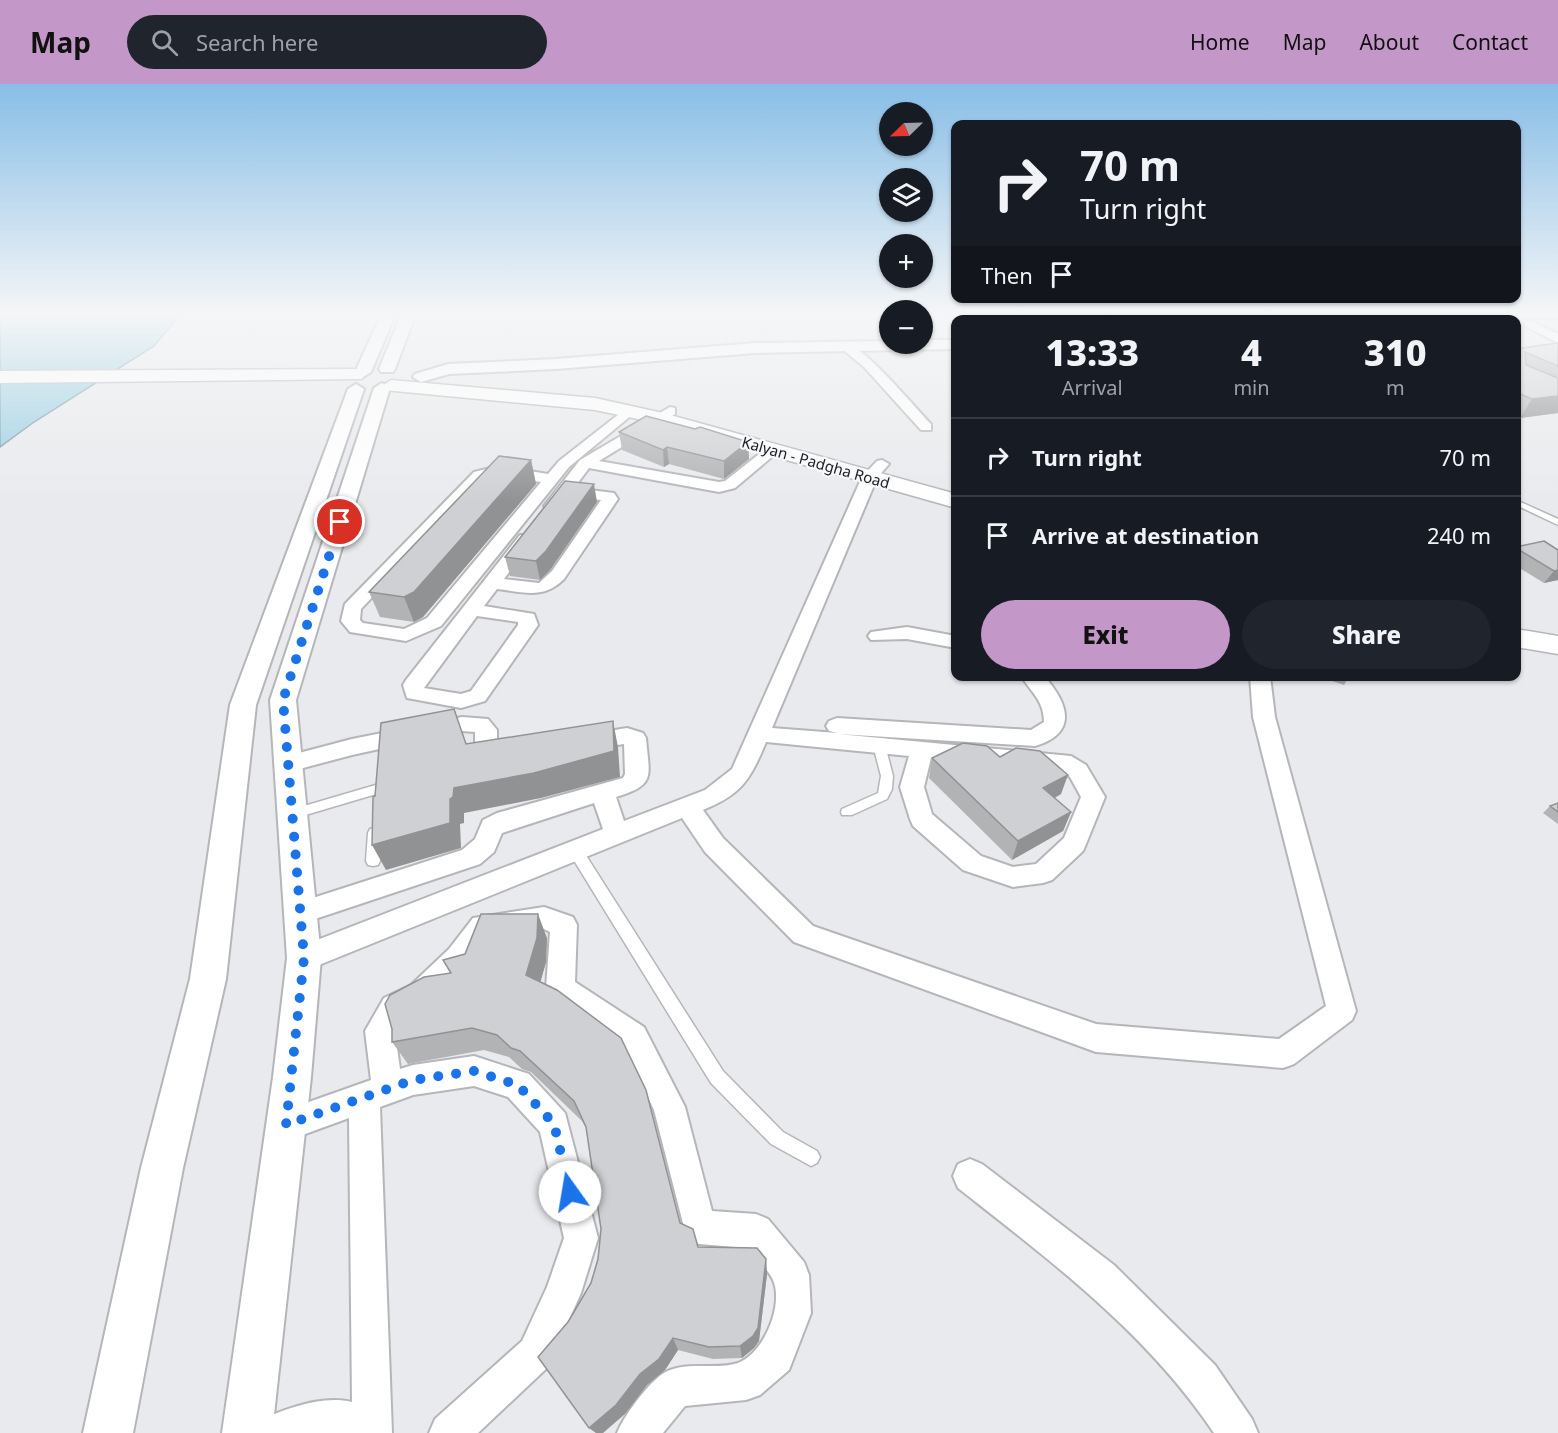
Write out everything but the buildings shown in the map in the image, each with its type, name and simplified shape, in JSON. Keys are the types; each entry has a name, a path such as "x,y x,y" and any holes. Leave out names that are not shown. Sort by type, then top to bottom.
{"main road":[{"name":"Kalyan - Padgha Road","path":"0,377 158,377 198,382 378,379 596,404 628,411 663,414 773,450 814,453 876,470 951,499"},
{"path":"378,379 607,395 663,414 814,453"},
{"path":"876,470 951,483"},
{"path":"1521,639 1558,645"},
{"path":"1521,656 1558,662"}],"street":[{"path":"247,1433 286,1125 304,958 283,700 379,376"},
{"path":"108,1433 162,1168 208,979 243,705 379,376"},
{"path":"378,379 399,376"},
{"path":"879,376 926,427"},
{"path":"471,609 527,618 528,625 478,696 461,701 414,693 413,685 471,609 491,583 557,485 564,464 628,411"},
{"path":"491,583 540,588 547,586 558,575 610,499 608,496 557,485 499,471 479,475 352,608 350,621 357,628 406,635 434,622 557,485 585,463 663,414"},
{"path":"585,463 719,487 730,485 773,450"},
{"path":"304,958 713,796 741,774 876,470"},
{"path":"878,636 907,633 951,641"},
{"path":"761,728 1035,738 1055,726 1056,713 1041,685 1036,681"},
{"path":"687,806 714,845 804,934 1096,1038 1283,1054 1342,1011 1264,717 1260,681"},
{"path":"288,764 379,748 462,724 480,724 486,730 486,752 495,755 528,751"},
{"path":"761,728 879,745 1063,762 1078,771 1093,797 1074,844 1043,873 1013,877 972,862 922,819 912,787 922,749"},
{"path":"300,913 471,856 485,845 492,827 506,820 631,784 637,776 635,738 627,736 561,746"},
{"path":"602,792 617,834"},
{"path":"276,1433 319,1420 349,1420 371,1433 375,1093 380,1032 394,1007 421,994 459,958 482,926 544,918 564,926 560,988 634,1037 669,1107 699,1227 756,1231 791,1275 793,1313 776,1357 746,1381 675,1388 637,1433"},
{"path":"286,1125 413,1080 474,1071 518,1085 554,1124 581,1238 563,1293 535,1354 449,1433"},
{"path":"970,1176 1101,1278 1201,1379 1238,1433"}],"lane":[{"path":"1521,504 1557,521"},
{"path":"848,812 884,796 888,785 888,771 879,745"},
{"path":"292,814 379,789"},
{"path":"373,861 376,820"},
{"path":"575,850 717,1077 777,1138 811,1157"}],"water":[{"path":"0,376 107,376 34,422 0,447"}],"route":[{"path":"340,522 283,700 304,958 286,1125 413,1080 474,1071 518,1085 554,1124 570,1192"}]}
